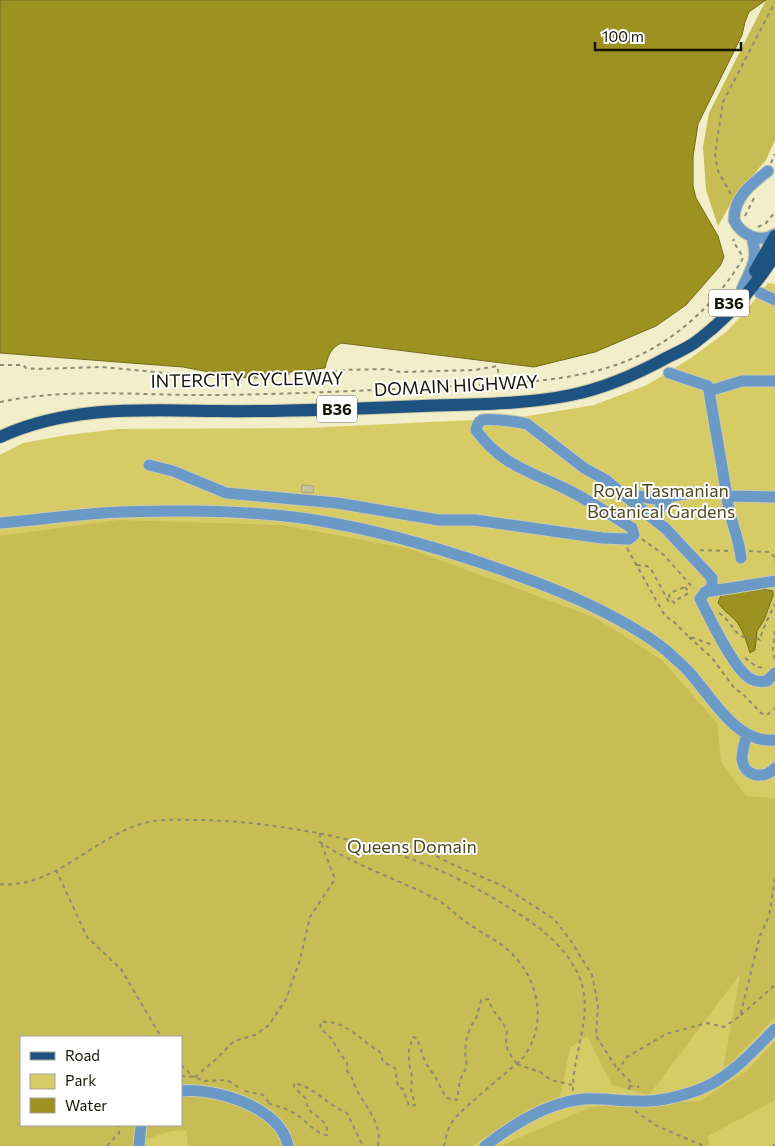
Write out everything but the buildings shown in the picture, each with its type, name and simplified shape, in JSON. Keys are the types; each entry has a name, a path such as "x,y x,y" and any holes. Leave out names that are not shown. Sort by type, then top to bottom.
{"main road":[{"name":"DOMAIN HIGHWAY","path":"669,357 717,316 742,289 775,235"},
{"name":"DOMAIN HIGHWAY","path":"0,437 33,424 57,418 104,411 299,411 534,400 571,395 611,385 629,378 695,343 721,321 752,287 775,255"}],"street":[{"path":"768,171 743,193 736,202 734,220 739,228 764,238 775,235"},
{"path":"742,289 755,260 754,233"},
{"path":"760,293 775,300"},
{"path":"669,373 708,386 728,507 736,529 740,554"},
{"path":"709,391 742,381 775,382"},
{"path":"149,465 174,471 226,493 337,503 439,520 475,520 602,538 628,539 634,535 632,528 594,504 542,477 518,468 500,456 476,430 477,424 482,420 516,421 527,424 584,468 606,480 657,522 712,578 712,588 703,596"},
{"path":"619,491 655,499 696,492 775,497"},
{"path":"657,522 657,513 662,505 672,496"},
{"path":"0,523 77,514 122,512 244,513 331,522 368,530 445,552 544,585 598,609 666,650 737,727 758,739 775,740"},
{"path":"703,596 775,581"},
{"path":"703,596 726,647 748,677 761,682 767,681 772,670"},
{"path":"747,734 742,759 745,768 752,774 762,776 771,773 775,768"},
{"path":"485,1146 521,1122 549,1109 573,1101 600,1098 650,1101 682,1096 710,1085 745,1060 775,1029"},
{"path":"183,1090 220,1094 249,1105 267,1115 287,1138 288,1146"},
{"path":"140,1146 141,1126"}],"path":[{"path":"736,202 718,172 715,154 718,127 723,102 775,2"},
{"name":"INTERCITY CYCLEWAY","path":"0,402 58,393 216,395 501,384 564,377 608,367 643,353 674,334 713,300 743,257 733,241 756,196"},
{"path":"754,233 775,212"},
{"path":"0,365 23,365 26,368 37,369 102,368 242,380 310,372 321,374 340,370 387,368 400,372 475,370 497,366 501,384"},
{"path":"634,535 648,542 664,555 703,596"},
{"path":"620,538 665,616 673,621 712,658 736,689 761,713 767,715 775,708"},
{"path":"686,550 740,554 769,552 775,557 775,562"},
{"path":"637,565 647,566 651,569 669,602 671,600 674,603 678,598 686,596 689,592 687,589"},
{"path":"671,600 668,596 670,593 685,586 687,589"},
{"path":"687,589 692,586"},
{"path":"720,618 716,612 721,614 737,633 746,639 757,638 760,640 775,604"},
{"path":"775,630 773,648 775,661"},
{"path":"688,636 718,647 726,647"},
{"path":"740,654 756,667 772,670"},
{"path":"0,884 30,881 56,870 110,837 141,824 166,820 213,820 249,823 320,833 376,847 438,870 494,898 538,927 567,956 577,972 583,989 585,1006 581,1043 572,1085 573,1101"},
{"path":"183,1090 194,1077 234,1041 255,1035 269,1025 286,999 300,960 310,917 335,879 320,842 320,833"},
{"path":"320,842 356,864 434,897 468,924 494,939 517,958 530,976 537,1000 538,1012 531,1043 517,1064 453,1120 448,1128 444,1146"},
{"path":"376,847 381,843 420,848 503,886 554,919 571,941 592,975 598,1005 596,1036 618,1070 630,1081 629,1107 648,1121 704,1146"},
{"path":"56,870 87,937 121,970 160,1036"},
{"path":"740,1016 760,936 769,916 775,878"},
{"path":"618,1070 627,1057 666,1034 707,1023 724,1027 740,1016 775,985"},
{"path":"378,1146 376,1121 355,1087 353,1077 348,1071 347,1062 332,1039 321,1029 320,1022 334,1022 353,1031 366,1044 380,1052 383,1062 395,1068 398,1087 403,1089 409,1106 415,1105 410,1090 412,1077 408,1063 409,1050 413,1037 417,1038 424,1062 436,1078 446,1098 457,1100 460,1080 466,1066 465,1053 468,1035 477,1016 481,1000 488,999 493,1010 508,1031 506,1042 508,1051 517,1064 540,1072 551,1080 572,1085"},
{"path":"182,1066 194,1077"},
{"path":"267,1103 301,1117 313,1128 327,1135 328,1130 324,1122 308,1109 306,1099 294,1087 294,1083 301,1084 325,1099 334,1108 347,1113 363,1146"},
{"path":"629,1086 639,1087"},
{"path":"107,1146 119,1132 119,1126"}],"green space":[{"path":"766,0 775,0 775,140 766,160 735,196 718,226 706,190 703,147 709,113"},
{"name":"Queens Domain","path":"768,283 775,284 775,1146 0,1146 0,455 23,443 118,429 306,428 516,418 594,405 647,385 691,358 726,332"},
{"name":"Queens Domain","path":"118,520 282,525 410,549 596,618 662,660 717,723 721,761 746,796 775,798 775,1017 723,1071 740,974 649,1095 612,1085 587,1036 570,1048 560,1097 478,1141 474,1146 188,1146 186,1130 172,1131 140,1141 139,1146 0,1146 0,536"},
{"path":"775,1041 775,1100 708,1136 710,1146 500,1146 591,1107 700,1101 748,1070"}],"water":[{"path":"0,0 766,0 749,12 742,35 698,124 693,157 693,186 696,198 718,236 724,257 720,266 686,305 656,326 595,352 534,367 341,343 330,353 325,368 241,378 183,367 0,353"},
{"path":"762,589 773,591 773,596 764,620 757,631 755,650 750,653 738,623 718,603 721,595"}],"park label":[{"name":"Royal Tasmanian Botanical Gardens","path":"661,501"}]}
